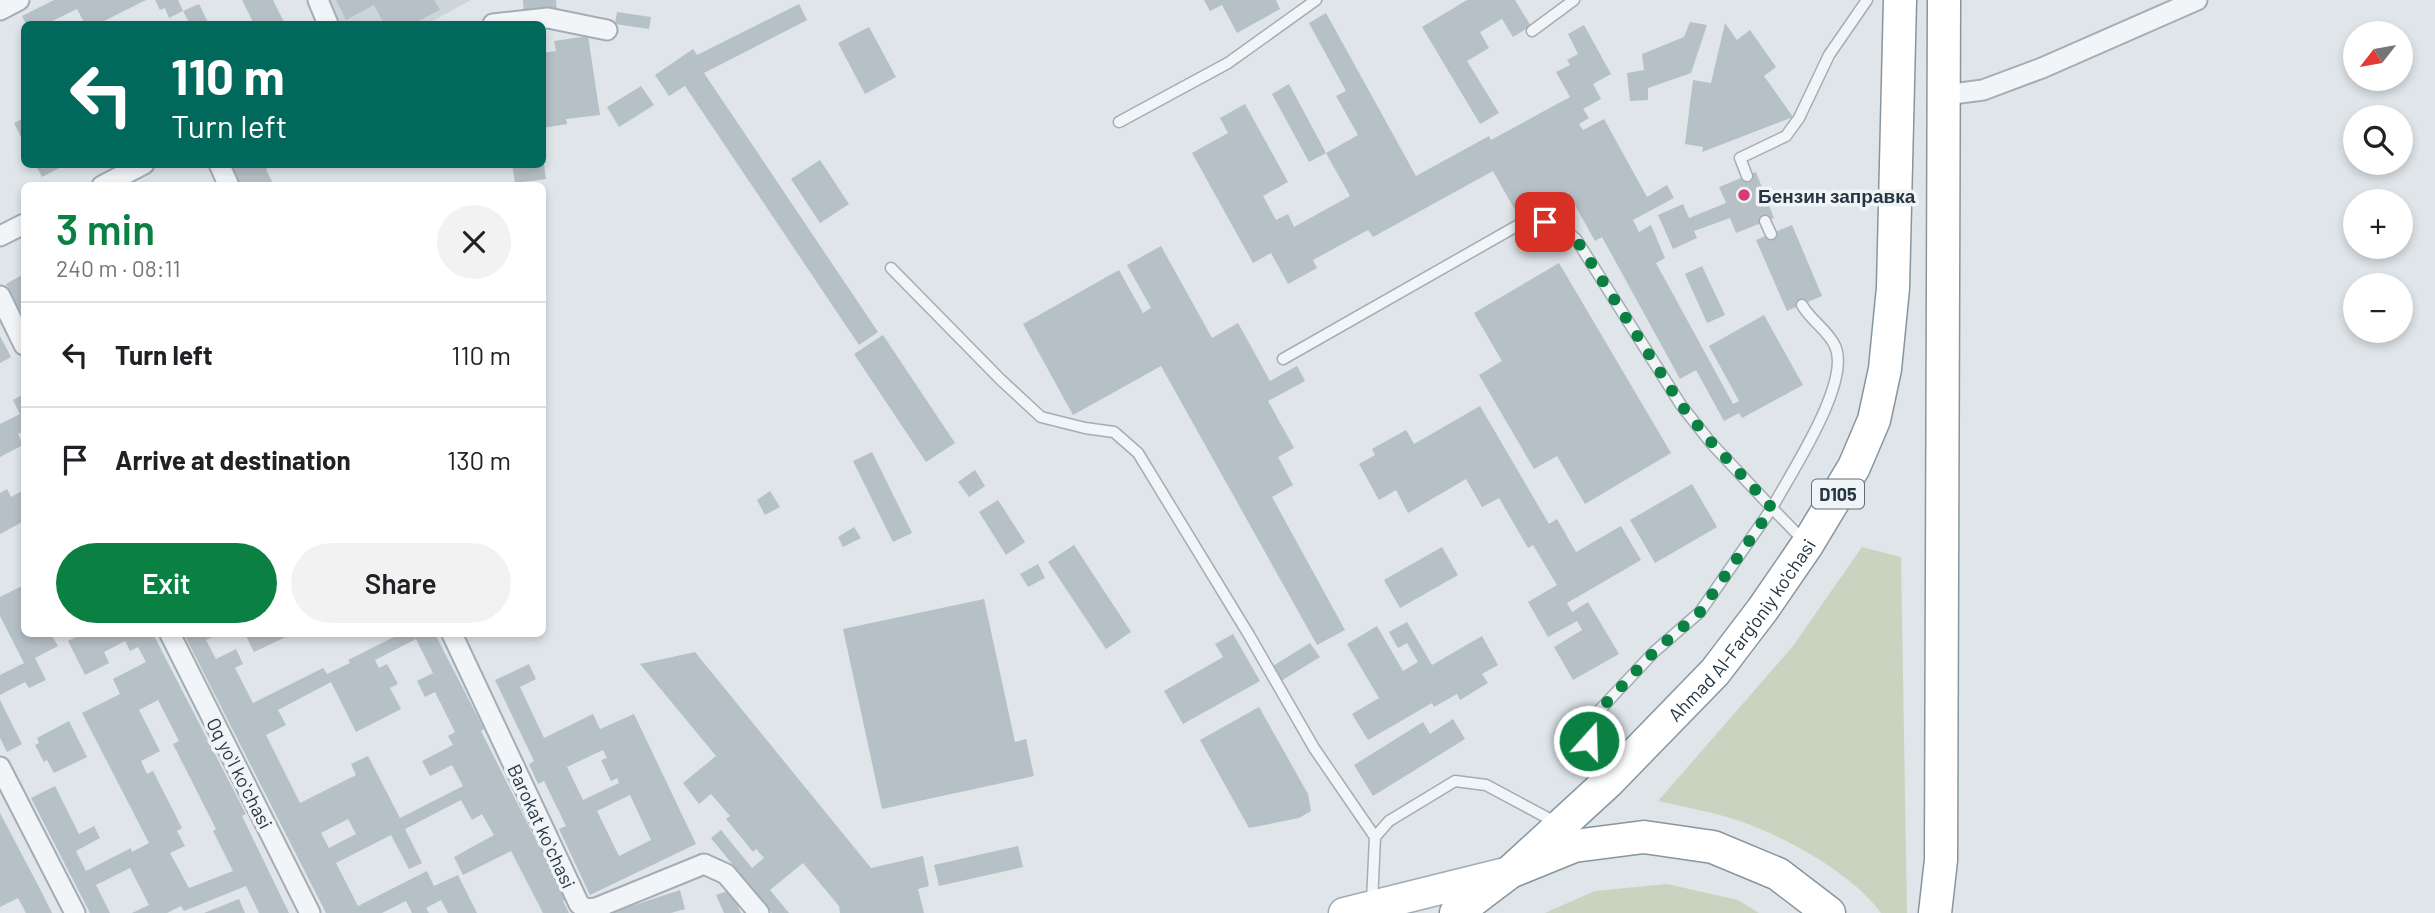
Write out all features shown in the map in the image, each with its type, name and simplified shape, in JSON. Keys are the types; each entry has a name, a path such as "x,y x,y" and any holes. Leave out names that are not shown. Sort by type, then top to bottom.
{"highway":[{"path":"1944,0 1941,860 1944,913"},
{"name":"Ahmad Al-Farg'oniy ko'chasi","path":"1510,872 1608,782 1714,672 1763,609 1807,545 1854,467 1874,420 1885,369 1893,288 1894,4"},
{"path":"1456,913 1510,872 1574,846 1644,837 1713,847 1778,874 1829,913"},
{"path":"1935,913 1941,860"}],"main road":[{"path":"1357,910 1510,872"}],"street":[{"path":"0,10 19,0"},
{"path":"318,0 327,21"},
{"path":"1945,95 1983,90 2197,0"},
{"path":"520,21 548,18 607,30"},
{"path":"110,182 136,168"},
{"path":"0,236 21,225"},
{"path":"0,296 21,339"},
{"name":"Oq yoʻl koʻchasi","path":"172,637 310,913"},
{"name":"Barokat koʻchasi","path":"453,637 579,904 586,909 596,908 704,864 726,874 759,913"},
{"path":"0,766 75,913"}],"lane":[{"path":"1119,122 1228,63 1316,0"},
{"path":"1532,31 1574,0"},
{"path":"1747,176 1740,158 1786,136 1804,109 1829,55 1867,0"},
{"path":"1765,221 1771,234"},
{"path":"1283,359 1522,223 1545,222 1563,227 1576,239 1681,405 1712,443 1807,545"},
{"path":"891,268 1000,380 1041,417 1114,432 1138,453 1314,748 1375,838"},
{"path":"1608,782 1589,741 1595,715 1654,652 1700,612 1772,508 1828,406 1839,368 1836,348 1802,304"},
{"path":"1357,910 1375,838 1389,821 1455,781 1486,785 1560,825"}],"shaded area":[{"path":"322,0 471,0 432,21 332,21"}],"green space":[{"path":"1862,547 1901,557 1907,913 1881,913 1837,871 1779,837 1732,819 1658,801 1793,646"},
{"path":"1667,884 1738,900 1759,913 1545,913 1595,891"}],"building":[{"path":"54,0 146,0 104,21 83,21 77,9 52,21 24,21 22,16"},
{"path":"155,0 178,0 183,11 169,18 165,8 160,10"},
{"path":"242,0 273,0 284,21 252,21"},
{"path":"336,0 434,0 440,10 418,21 382,21 374,5 346,20"},
{"path":"523,0 556,0 557,13 524,16"},
{"path":"1204,0 1276,0 1280,9 1237,33 1222,5 1210,11"},
{"path":"1467,0 1515,0 1531,26 1513,37 1502,19 1480,32 1489,48 1467,61 1499,113 1480,124 1422,27"},
{"path":"199,4 208,21 188,21 183,11"},
{"path":"799,4 807,20 704,73 878,332 859,345 685,86 669,96 655,75 693,49 697,55"},
{"path":"617,12 651,17 649,29 615,24"},
{"path":"1326,13 1416,176 1489,136 1491,140 1570,97 1556,72 1570,65 1567,60 1578,54 1568,34 1584,25 1611,74 1593,84 1601,99 1583,109 1589,118 1579,124 1583,130 1604,119 1647,197 1667,185 1674,198 1633,220 1639,232 1651,225 1665,258 1656,263 1733,404 1739,401 1709,346 1764,315 1803,385 1742,418 1739,413 1724,421 1696,370 1680,379 1602,237 1595,241 1568,193 1520,219 1493,171 1373,237 1368,230 1313,260 1317,268 1288,284 1271,253 1253,263 1192,153 1228,133 1220,118 1245,104 1288,182 1263,196 1276,220 1288,214 1294,227 1350,196 1326,153 1358,135 1336,96 1346,91 1309,23"},
{"path":"1690,22 1707,25 1691,73 1648,88 1648,100 1630,101 1627,73 1644,70 1642,54 1684,37"},
{"path":"1725,23 1737,40 1750,30 1776,67 1764,76 1793,117 1702,152 1703,147 1685,144 1693,80 1711,83"},
{"path":"869,27 896,77 865,94 838,43"},
{"path":"588,36 600,115 566,119 567,124 546,127 546,52 556,51 554,41"},
{"path":"1289,84 1326,153 1309,162 1272,94"},
{"path":"641,86 654,105 619,127 607,107"},
{"path":"21,120 21,137 14,123"},
{"path":"820,160 849,204 820,223 791,179"},
{"path":"37,168 59,168 42,177"},
{"path":"268,168 266,169 272,182 238,182 232,169"},
{"path":"513,168 545,168 546,179 515,182"},
{"name":"Бензин заправка","path":"1756,172 1774,218 1736,233 1730,218 1694,231 1697,238 1673,249 1658,215 1683,204 1689,218 1726,203 1719,187"},
{"path":"1792,225 1822,296 1787,311 1756,240"},
{"path":"1161,246 1212,338 1238,323 1270,381 1297,366 1305,381 1268,401 1294,448 1278,457 1293,485 1272,497 1345,630 1317,645 1161,366 1073,415 1023,324 1119,270 1143,313 1151,308 1127,265"},
{"path":"1559,263 1671,453 1585,504 1557,456 1534,469 1479,375 1502,361 1474,313"},
{"path":"1702,266 1725,315 1707,323 1685,274"},
{"path":"21,276 21,313 6,284"},
{"path":"883,335 955,443 926,462 854,354"},
{"path":"0,336 11,357 0,363"},
{"path":"21,396 21,432 18,434 21,446 0,457 0,424 20,414 13,400"},
{"path":"1480,406 1549,524 1557,519 1576,552 1621,526 1641,560 1567,603 1572,612 1588,602 1619,654 1573,680 1554,647 1582,630 1577,621 1548,637 1528,602 1557,585 1533,545 1528,548 1499,498 1482,507 1466,479 1408,513 1396,490 1379,500 1359,464 1375,455 1372,449 1406,430 1414,444"},
{"path":"872,452 912,533 893,542 853,461"},
{"path":"975,470 985,486 969,497 958,482"},
{"path":"1692,484 1717,527 1655,563 1630,520"},
{"path":"7,489 11,497 21,492 21,523 0,534 0,493"},
{"path":"770,491 780,507 765,515 757,500"},
{"path":"998,500 1025,542 1006,555 979,512"},
{"path":"854,527 861,538 843,547 838,537"},
{"path":"1074,545 1131,632 1106,649 1048,562"},
{"path":"1442,547 1458,575 1400,608 1384,580"},
{"path":"1038,564 1045,578 1028,587 1020,574"},
{"path":"21,586 21,637 53,637 58,646 35,658 46,680 29,688 25,682 0,695 0,675 24,663 0,616 0,597"},
{"path":"984,599 1015,742 1026,739 1034,776 882,809 843,629"},
{"path":"1407,622 1432,665 1482,636 1498,665 1482,674 1488,683 1460,700 1457,694 1434,707 1432,703 1368,740 1352,714 1379,698 1347,644 1377,626 1403,671 1418,662 1407,643 1398,648 1389,632"},
{"path":"1233,634 1260,681 1183,724 1164,691 1223,657 1215,644"},
{"path":"76,637 155,637 246,814 242,816 289,913 259,913 246,886 184,911 181,906 167,913 132,913 149,905 130,868 96,885 110,913 90,913 31,798 55,786 79,834 94,826 100,838 76,851 86,871 131,848 132,852 149,843 82,713 120,694 113,679 146,662 138,647 130,651 125,641 104,652 109,663 85,675 68,641","holes":["158,700 179,741 173,744 216,829 213,831 233,871 189,888 170,853 185,846 177,831 182,828 153,771 147,774 141,761 160,751 139,710"]},
{"path":"186,637 212,637 206,640 216,659 236,649 243,664 235,668 253,703 323,668 327,674 350,663 348,660 394,637 437,637 484,729 481,731 566,900 563,901 569,913 543,913 511,851 463,875 454,857 494,835 482,814 472,820 461,800 405,829 422,863 409,869 391,835 336,863 358,906 427,871 434,886 458,875 477,913 448,913 441,900 426,908 429,913 412,913 406,901 382,913 326,913","holes":["416,639 433,673 417,681 425,697 435,692 455,732 448,736 453,745 422,761 430,776 452,765 463,786 400,818 368,756 351,764 356,775 300,803 266,735 286,725 278,710 331,682 356,732 401,709 390,688 398,684 387,664 379,668 375,660","348,819 356,834 329,848 321,833"]},
{"path":"246,637 286,637 254,652"},
{"path":"1310,643 1320,657 1281,681 1273,666"},
{"path":"695,652 871,868 923,856 929,886 918,889 924,913 840,913 839,906 803,863 770,890 789,913 772,913 711,838 721,830 752,868 764,858 756,849 753,852 726,819 730,816 711,794 699,804 683,783 716,756 640,664"},
{"path":"529,664 536,679 520,687 544,738 593,714 600,729 634,714 696,844 590,895 559,829 566,826 544,781 538,784 529,764 534,761 495,680","holes":["603,750 607,758 601,760 611,781 617,778 619,783 583,800 567,767","630,795 651,840 619,856 597,811"]},
{"path":"0,700 22,744 7,752 0,738"},
{"path":"1259,707 1308,794 1311,811 1299,818 1249,828 1200,740"},
{"path":"1453,719 1465,739 1373,796 1354,765 1423,722 1430,734"},
{"path":"69,721 87,757 54,773 35,745 39,743 37,738"},
{"path":"0,813 52,913 26,913 18,898 0,907"},
{"path":"1018,846 1023,867 939,886 934,865"},
{"path":"680,890 685,909 671,913 610,913"},
{"path":"730,890 741,913 724,913 716,895"},
{"path":"239,899 245,913 204,913"}],"place":[{"name":"Бензин заправка","path":"1744,195"}],"route":[{"path":"1545,222 1563,227 1576,239 1681,405 1772,508 1700,612 1654,652 1595,715 1589,741"}]}
